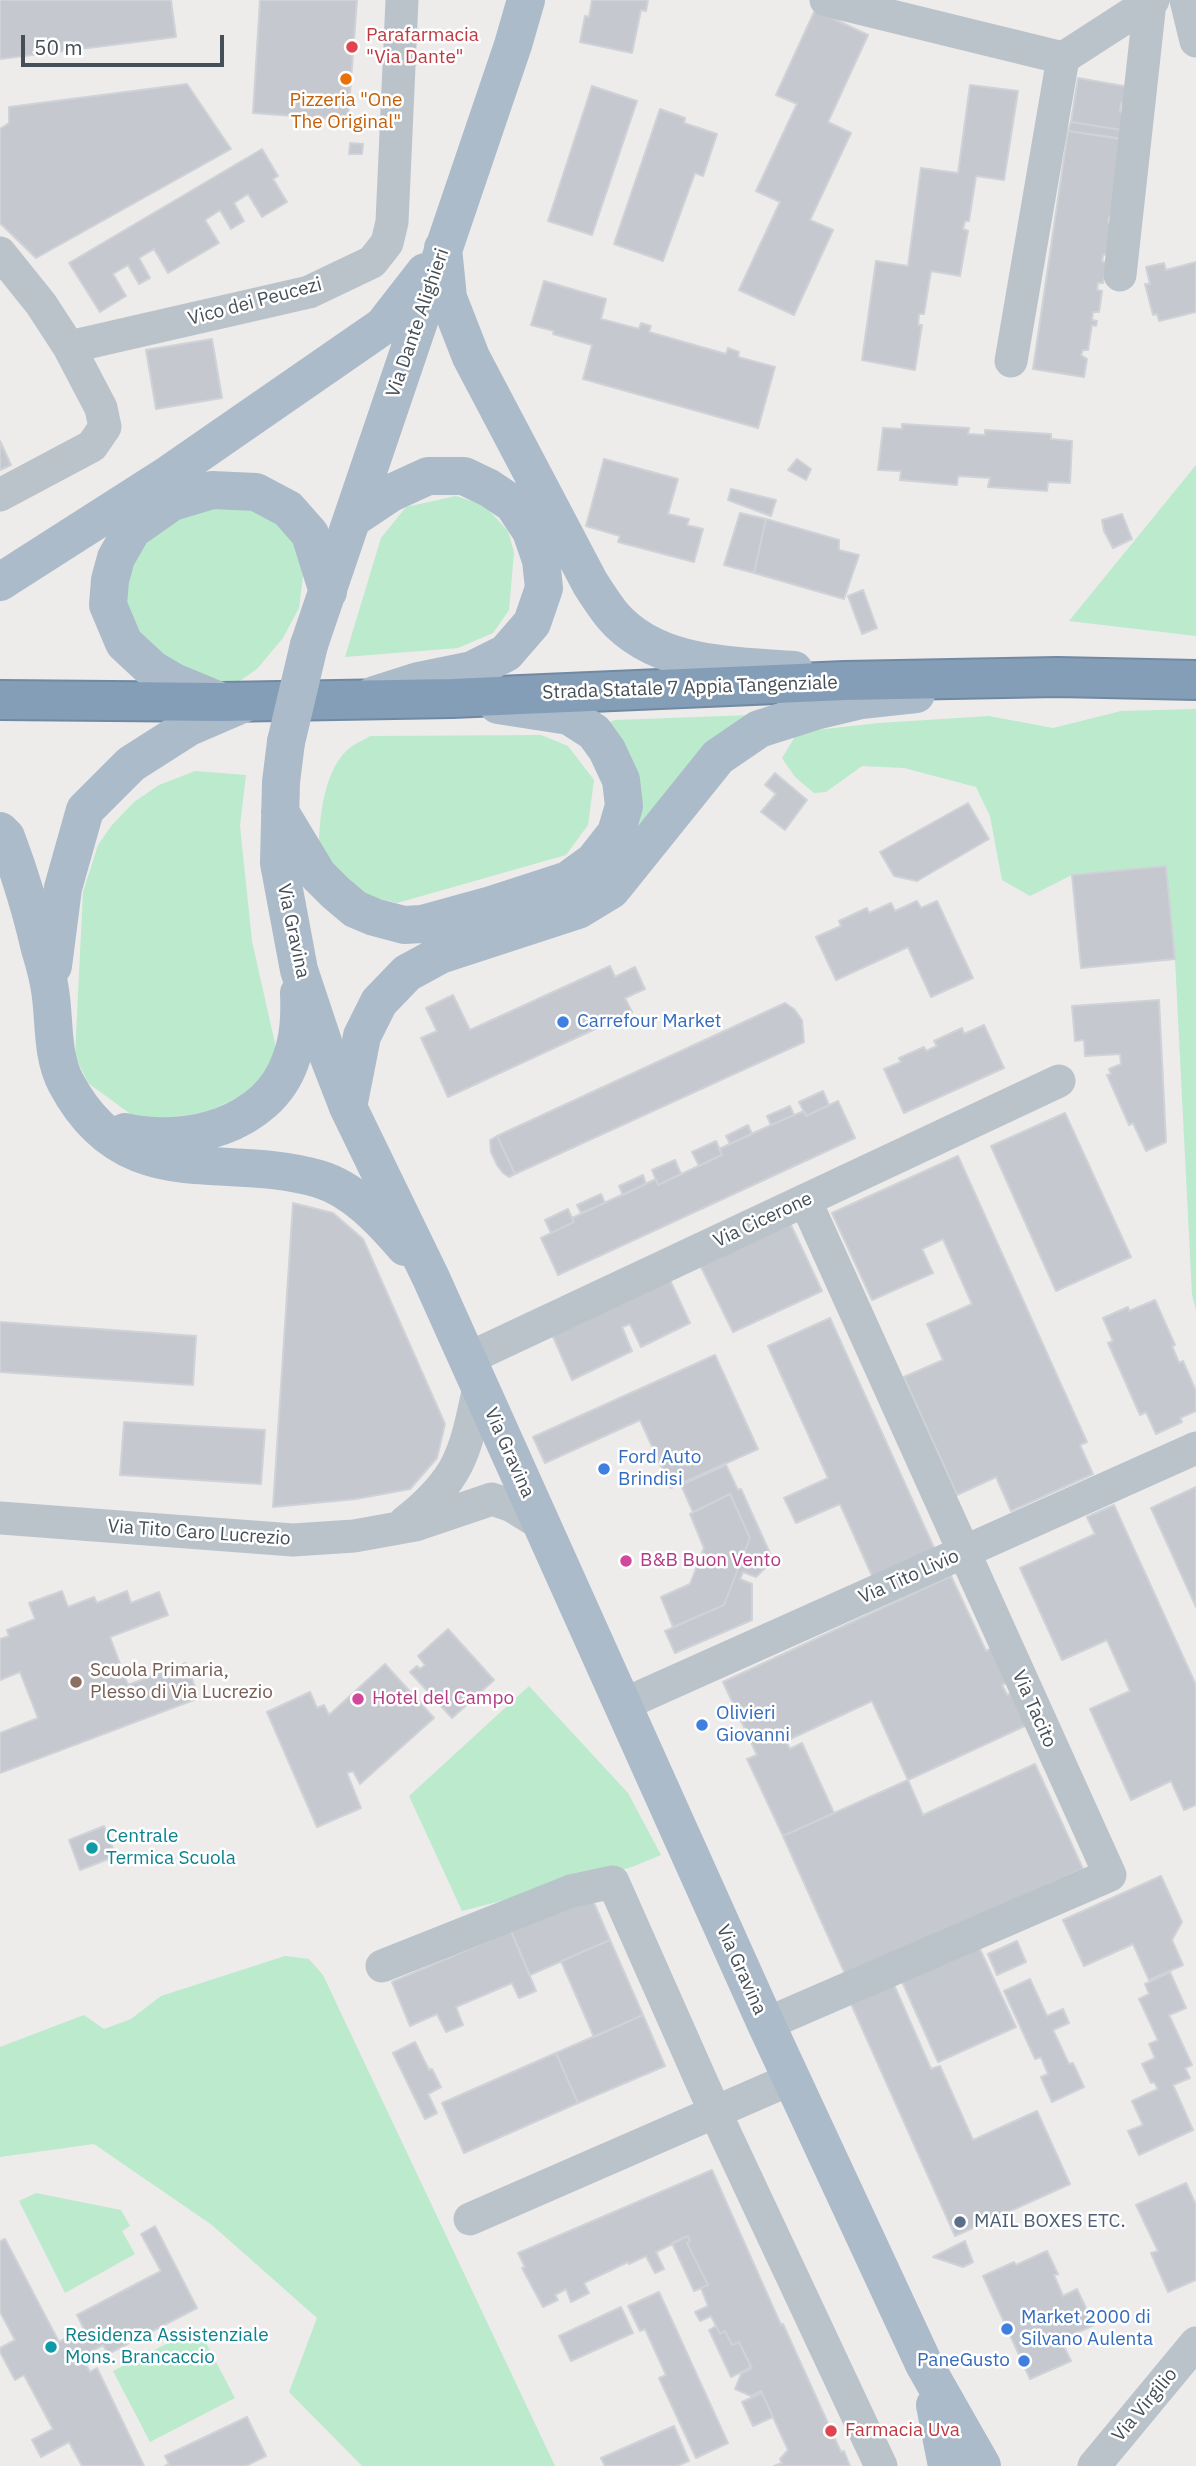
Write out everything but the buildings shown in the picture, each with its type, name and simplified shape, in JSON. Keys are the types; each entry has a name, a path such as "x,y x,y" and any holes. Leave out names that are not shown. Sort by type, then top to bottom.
{"highway":[{"name":"Strada Statale 7 Appia Tangenziale","path":"365,698 452,698 1058,677"},
{"path":"1058,677 1196,680"},
{"path":"0,700 236,702 365,698"}],"main road":[{"name":"Via Dante Alighieri","path":"286,742 309,645 526,0"},
{"path":"0,582 192,459 383,326 443,248"},
{"path":"443,248 448,298 471,357 590,583 613,616 643,640 686,660 927,680"},
{"path":"352,519 391,493 428,476 464,476 513,504 531,531 541,560 544,589 532,623 506,653 472,670 418,681 365,698"},
{"path":"236,702 174,682 152,669 124,643 108,605 110,580 116,558 132,530 172,502 212,490 256,492 288,509 310,534 328,592"},
{"path":"348,1107 362,1036 379,1002 407,973 440,955 578,910 611,890 718,757 759,729 862,700 1058,677"},
{"path":"280,812 318,875 335,892 355,909 404,925 422,924 568,880 594,861 616,833 624,806 621,780 607,750 594,732 569,716 452,698"},
{"path":"50,989 63,888 85,810 131,764 189,727 236,702"},
{"name":"Via Gravina","path":"286,742 281,782 279,863 299,970 348,1107 431,1278 766,2024 928,2372"},
{"path":"0,831 6,837 25,888 50,989 54,1043 64,1080 79,1105 96,1125 144,1157 177,1163 267,1170 319,1179 347,1191 397,1237 431,1278"},
{"path":"96,1125 146,1137 188,1136 220,1128 249,1113 271,1093 290,1064 300,1025 299,970"},
{"path":"928,2372 947,2466"},
{"path":"928,2372 982,2466"}],"street":[{"name":"Vico dei Peucezi","path":"69,347 309,292 372,262 387,243 392,222 401,0"},
{"path":"826,0 921,12 1063,58"},
{"path":"1186,0 1196,41"},
{"path":"1011,361 1063,58 1151,1"},
{"path":"1120,275 1151,1"},
{"path":"0,253 41,304 69,347 101,408 104,427 92,446 0,495"},
{"name":"Via Cicerone","path":"473,1373 805,1200 1059,1081"},
{"name":"Via Tacito","path":"766,2024 1110,1875 805,1200"},
{"path":"398,1528 427,1505 452,1476 467,1445 473,1373"},
{"name":"Via Tito Livio","path":"622,1705 1196,1448"},
{"name":"Via Tito Caro Lucrezio","path":"0,1518 293,1540 354,1536 415,1525 492,1499 512,1506 541,1524"},
{"path":"382,1966 572,1891 613,1882 715,2112 881,2466"},
{"path":"470,2219 791,2079"},
{"name":"Via Virgilio","path":"1094,2466 1196,2343"}],"green space":[{"path":"1196,465 1196,636 1069,621"},
{"path":"456,496 484,505 508,531 514,552 509,610 493,633 458,648 345,657 381,538 406,507"},
{"path":"238,498 279,517 305,561 299,608 283,638 257,669 231,687 180,673 127,634 121,597 132,557 153,530 189,504"},
{"path":"1196,709 1196,1310 1192,1295 1175,959 1166,866 1072,875 1030,896 1002,880 990,816 976,787 904,768 862,766 826,792 814,793 795,777 782,758 798,732 879,723 989,716 1053,728 1121,711"},
{"path":"751,715 629,852 607,723 615,720"},
{"path":"541,735 568,746 594,780 588,825 566,855 397,903 360,894 319,849 322,808 329,780 342,756 370,736"},
{"path":"195,771 246,775 240,826 252,941 278,1057 265,1080 239,1097 207,1112 169,1118 136,1118 88,1083 75,1056 83,892 98,845 112,825 134,802 159,785"},
{"path":"529,1686 628,1793 661,1855 632,1867 462,1911 409,1796"},
{"path":"285,1956 309,1959 323,1975 555,2466 362,2466 289,2392 317,2318 212,2225 94,2144 0,2157 0,2047 84,2015 104,2029 131,2019 161,1996"},
{"path":"36,2193 121,2210 130,2226 122,2231 135,2254 65,2293 19,2201"},
{"path":"198,2328 235,2398 150,2442 113,2371"}],"place":[{"name":"Parafarmacia \"Via Dante\"","path":"352,47"},
{"name":"Pizzeria \"One The Original\"","path":"346,79"},
{"name":"Carrefour Market","path":"563,1022"},
{"name":"Ford Auto Brindisi","path":"604,1469"},
{"name":"B&B Buon Vento","path":"626,1561"},
{"name":"Scuola Primaria, Plesso di Via Lucrezio","path":"76,1682"},
{"name":"Hotel del Campo","path":"358,1699"},
{"name":"Olivieri Giovanni","path":"702,1725"},
{"name":"Centrale Termica Scuola","path":"92,1848"},
{"name":"MAIL BOXES ETC.","path":"960,2222"},
{"name":"Market 2000 di Silvano Aulenta","path":"1007,2329"},
{"name":"Residenza Assistenziale Mons. Brancaccio","path":"51,2347"},
{"name":"PaneGusto","path":"1024,2361"},
{"name":"Farmacia Uva","path":"831,2431"}]}
